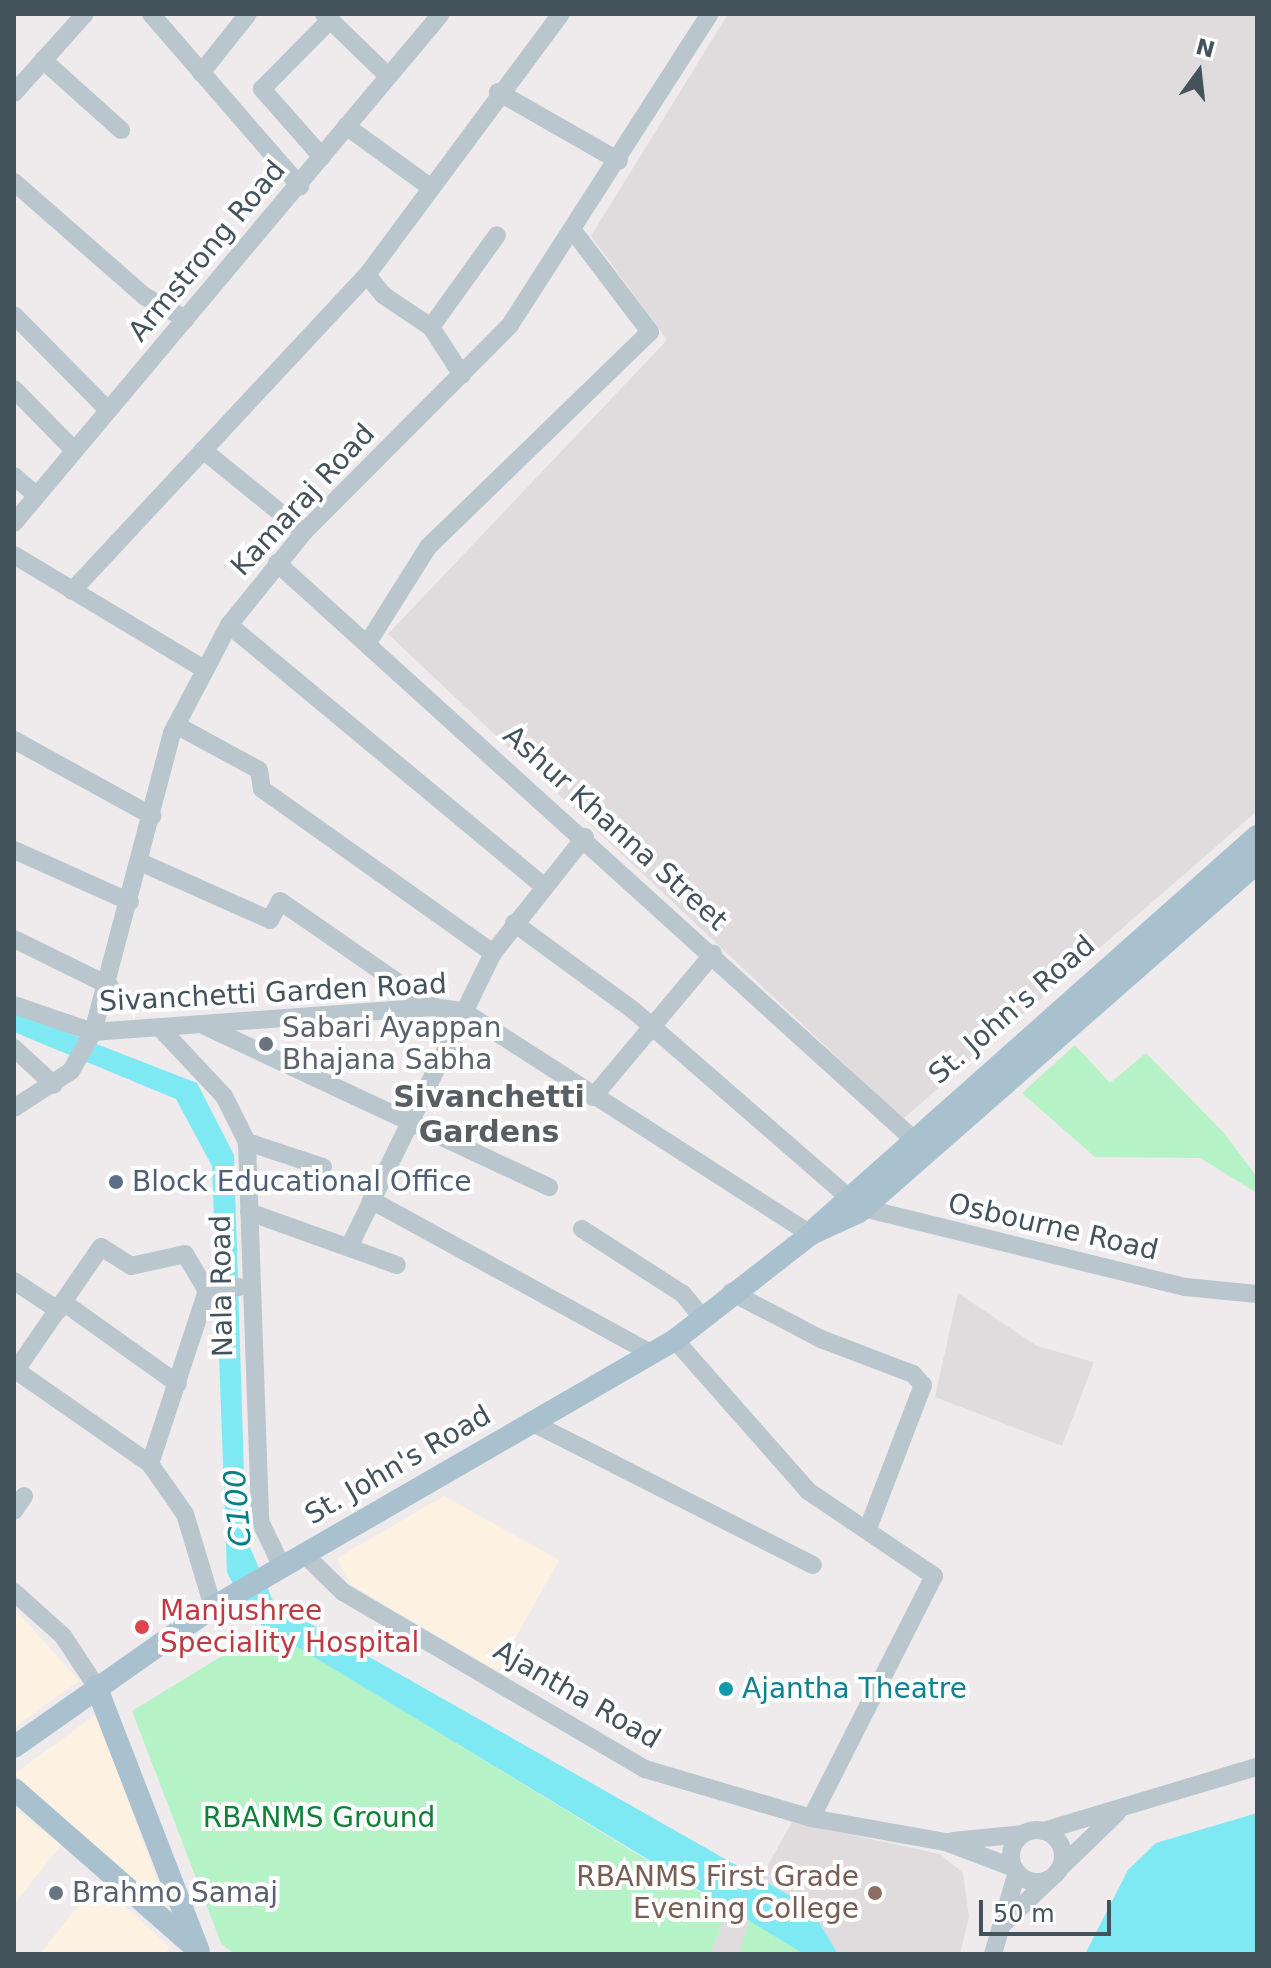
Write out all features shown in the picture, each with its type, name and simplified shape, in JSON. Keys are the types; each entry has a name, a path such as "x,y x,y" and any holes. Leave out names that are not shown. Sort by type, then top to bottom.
{"main road":[{"name":"St. John's Road","path":"849,1202 912,1138 1257,836"},
{"name":"St. John's Road","path":"14,1747 96,1686 213,1607 675,1340 731,1292 811,1234 1257,863"},
{"path":"96,1686 201,1952"},
{"path":"14,1789 201,1952"}],"street":[{"path":"14,93 85,14"},
{"path":"151,14 300,186"},
{"path":"201,73 248,14"},
{"name":"Armstrong Road","path":"14,523 300,186 387,75 441,14"},
{"path":"72,591 367,275 498,92 561,14"},
{"name":"Kamaraj Road","path":"14,1108 54,1085 93,1032 110,986 176,725 202,668 229,625 304,532 510,325 574,232 710,14"},
{"path":"322,157 262,89 327,18 387,75"},
{"path":"43,60 121,130"},
{"path":"498,92 619,161"},
{"path":"346,126 430,187"},
{"path":"14,182 144,296 186,319"},
{"path":"367,644 428,547 650,332 574,232"},
{"path":"431,327 497,235"},
{"path":"367,275 383,295 431,327 462,375"},
{"path":"14,315 108,410"},
{"path":"14,389 74,450"},
{"path":"203,450 304,532"},
{"path":"14,476 37,496"},
{"path":"14,555 202,668"},
{"name":"Ashur Khanna Street","path":"277,563 585,837 912,1138"},
{"path":"229,625 542,885"},
{"path":"176,725 259,770 262,789 493,953"},
{"path":"14,740 152,816"},
{"path":"350,1245 493,953 542,885 585,837"},
{"path":"14,850 130,902"},
{"path":"140,862 270,920 280,901 433,1007"},
{"path":"514,923 651,1025 849,1202"},
{"path":"14,939 110,986"},
{"path":"593,1097 713,954"},
{"name":"Sivanchetti Garden Road","path":"14,1005 93,1032 433,1007 463,1011 811,1234"},
{"path":"203,1024 413,1117 549,1187"},
{"name":"Nala Road","path":"161,1029 224,1096 247,1142 260,1521 276,1571"},
{"path":"14,1048 54,1085"},
{"path":"247,1142 323,1167"},
{"path":"371,1200 651,1353"},
{"name":"Osbourne Road","path":"849,1202 1186,1287 1257,1294"},
{"path":"249,1212 350,1245 397,1265"},
{"path":"582,1229 683,1294 701,1316"},
{"path":"211,1290 185,1254 131,1266 101,1247 15,1371 150,1464 185,1514 213,1607"},
{"path":"14,1281 60,1306 178,1384"},
{"path":"211,1290 239,1287"},
{"path":"150,1464 211,1290"},
{"path":"731,1292 821,1339 913,1374 923,1385 869,1526"},
{"path":"675,1340 808,1491 869,1526 934,1576 811,1818"},
{"path":"531,1422 813,1565"},
{"name":"Ajantha Road","path":"304,1554 343,1592 645,1769 811,1818 946,1842"},
{"path":"14,1592 63,1636 96,1686"},
{"path":"946,1842 1043,1831 1119,1811 1257,1767"},
{"path":"1001,1926 1119,1811"},
{"path":"1043,1831 1061,1845 1057,1872"},
{"path":"993,1954 1015,1870 1013,1846 1023,1834"},
{"path":"946,1842 1015,1870 1029,1881 1057,1872"}],"shaded area":[{"path":"728,14 1257,14 1257,811 903,1119 388,634 667,340 591,236"},
{"path":"958,1293 1037,1346 1094,1362 1062,1446 935,1397"},
{"path":"444,1496 559,1560 497,1671 350,1584 337,1558"},
{"path":"14,1608 79,1681 14,1727"},
{"path":"97,1714 168,1909 14,1774"},
{"path":"14,1808 61,1845 14,1904"},
{"name":"RBANMS First Grade Evening College","path":"792,1822 940,1854 963,1873 969,1917 960,1954 838,1954 810,1907 760,1879"},
{"path":"97,1882 170,1947 165,1954 40,1954"},
{"path":"727,1909 799,1947 804,1954 711,1954"}],"green space":[{"path":"1075,1045 1110,1083 1146,1053 1224,1133 1257,1177 1257,1193 1200,1158 1095,1157 1022,1093"},
{"name":"RBANMS Ground","path":"268,1628 727,1909 711,1954 234,1954 221,1943 132,1711"},
{"path":"749,1921 799,1947 804,1954 739,1954"}],"water":[{"name":"C100","path":"14,1012 197,1083 234,1155 246,1538 274,1603 810,1907 838,1954 804,1954 250,1618 227,1572 212,1166 176,1099 14,1032"},
{"path":"1257,1813 1257,1954 1085,1954 1128,1870 1156,1843"}],"place":[{"name":"Sabari Ayappan Bhajana Sabha","path":"266,1044"},
{"name":"Block Educational Office","path":"116,1182"},
{"name":"Manjushree Speciality Hospital","path":"142,1627"},
{"name":"Ajantha Theatre","path":"726,1689"},
{"name":"Brahmo Samaj","path":"56,1893"},
{"name":"RBANMS First Grade Evening College","path":"875,1893"}],"district":[{"name":"Sivanchetti Gardens","path":"489,1114"}]}
